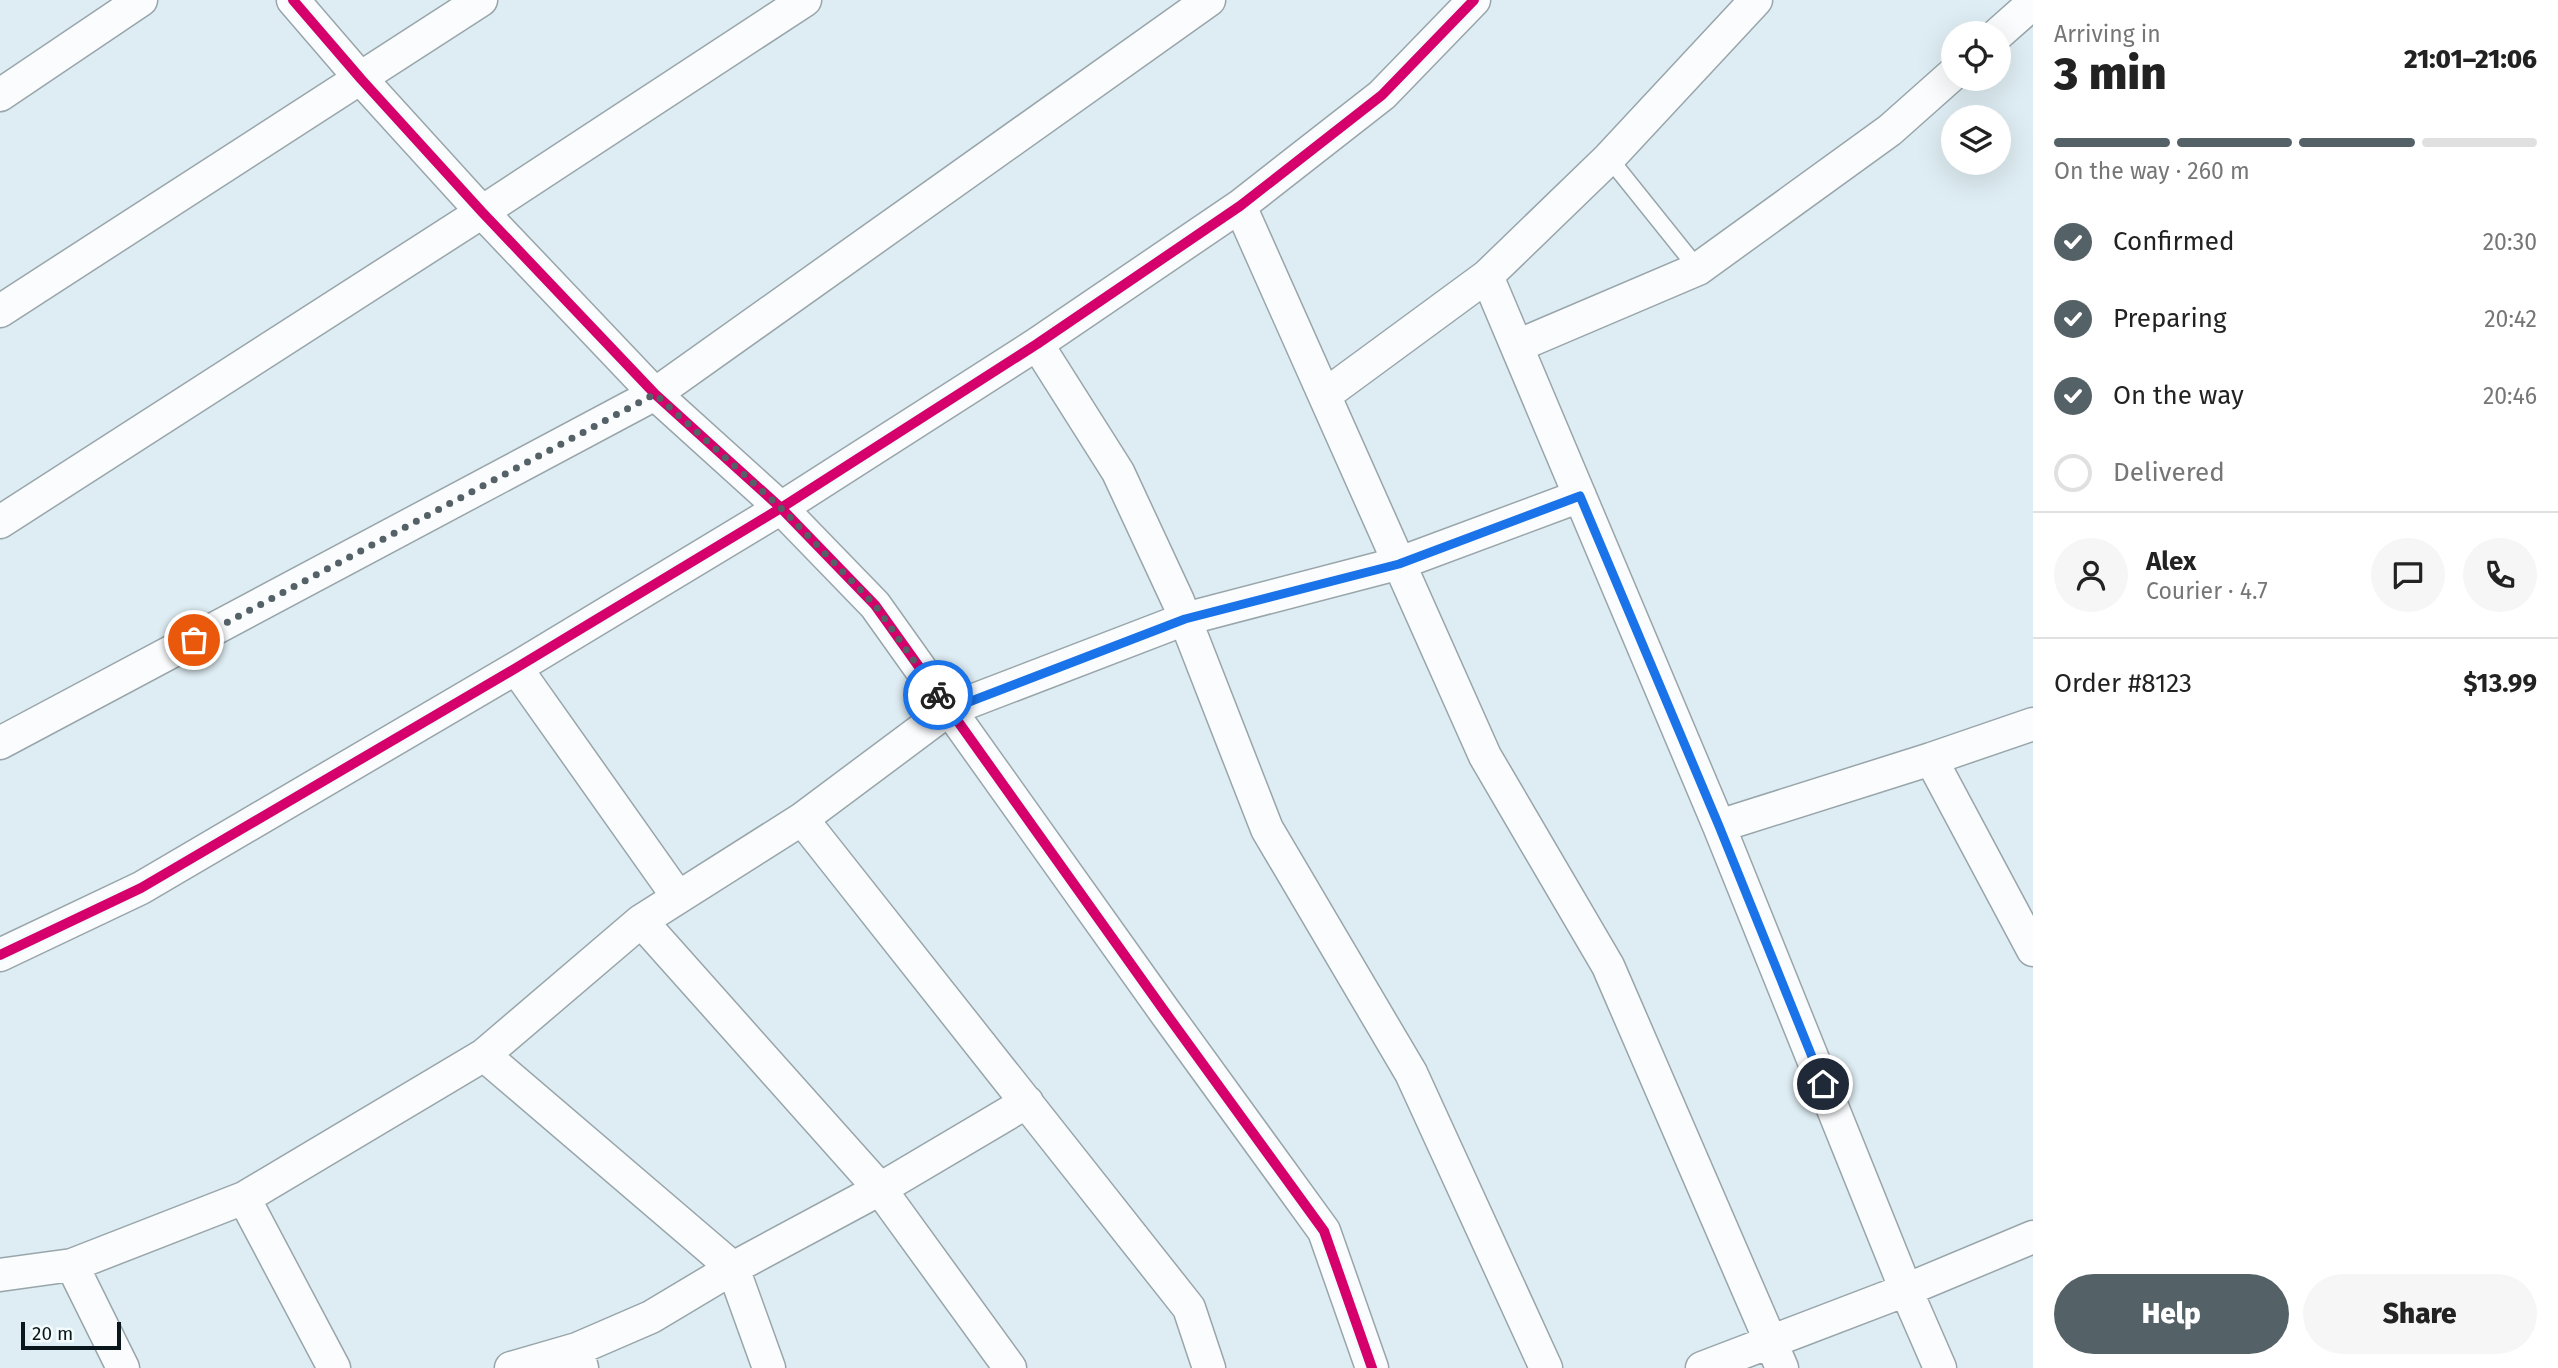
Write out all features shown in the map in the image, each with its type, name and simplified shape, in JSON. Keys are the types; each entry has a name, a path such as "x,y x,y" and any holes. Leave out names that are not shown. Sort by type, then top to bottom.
{"street":[{"path":"0,95 141,0"},
{"path":"293,0 482,212 655,394 781,508 875,605 1324,1231 1372,1368"},
{"path":"0,311 481,0"},
{"path":"0,522 482,212 805,0"},
{"path":"0,743 655,394 1209,0"},
{"path":"0,955 141,888 516,668 781,508 1037,344 1240,206 1382,95 1474,0"},
{"path":"1325,395 1487,276 1609,158 1756,0"},
{"path":"2011,23 2033,4"},
{"path":"1517,346 1698,269 1890,130 1941,85"},
{"path":"1240,206 1485,756 1608,966 1777,1355"},
{"path":"1487,276 1719,826 1940,1368"},
{"path":"1037,344 1118,472 1185,619 1267,829 1411,1073 1546,1368"},
{"path":"0,1275 72,1265 244,1198 484,1055 641,921 802,819 948,710 1185,619 1399,564 1580,496"},
{"path":"516,668 678,897"},
{"path":"1719,826 2033,724"},
{"path":"1931,759 2033,950"},
{"path":"802,819 1189,1308 1209,1368"},
{"path":"641,921 880,1189 1010,1368"},
{"path":"484,1055 733,1268 769,1368"},
{"path":"511,1368 579,1358 733,1268 880,1189 1027,1102"},
{"path":"244,1198 334,1368"},
{"path":"1702,1368 1777,1355 1906,1290 2033,1237"},
{"path":"72,1265 122,1368"}],"lane":[{"path":"1609,158 1698,269"}],"cycle path":[{"path":"293,0 482,212 655,394 781,508 875,605 1324,1231 1372,1368"},
{"path":"0,955 141,888 516,668 781,508 1037,344 1240,206 1382,95 1474,0"}],"way so far":[{"path":"194,640 655,394 781,508 875,605 938,695"}],"route":[{"path":"938,695 948,710 1185,619 1399,564 1580,496 1719,826 1823,1084"}]}
